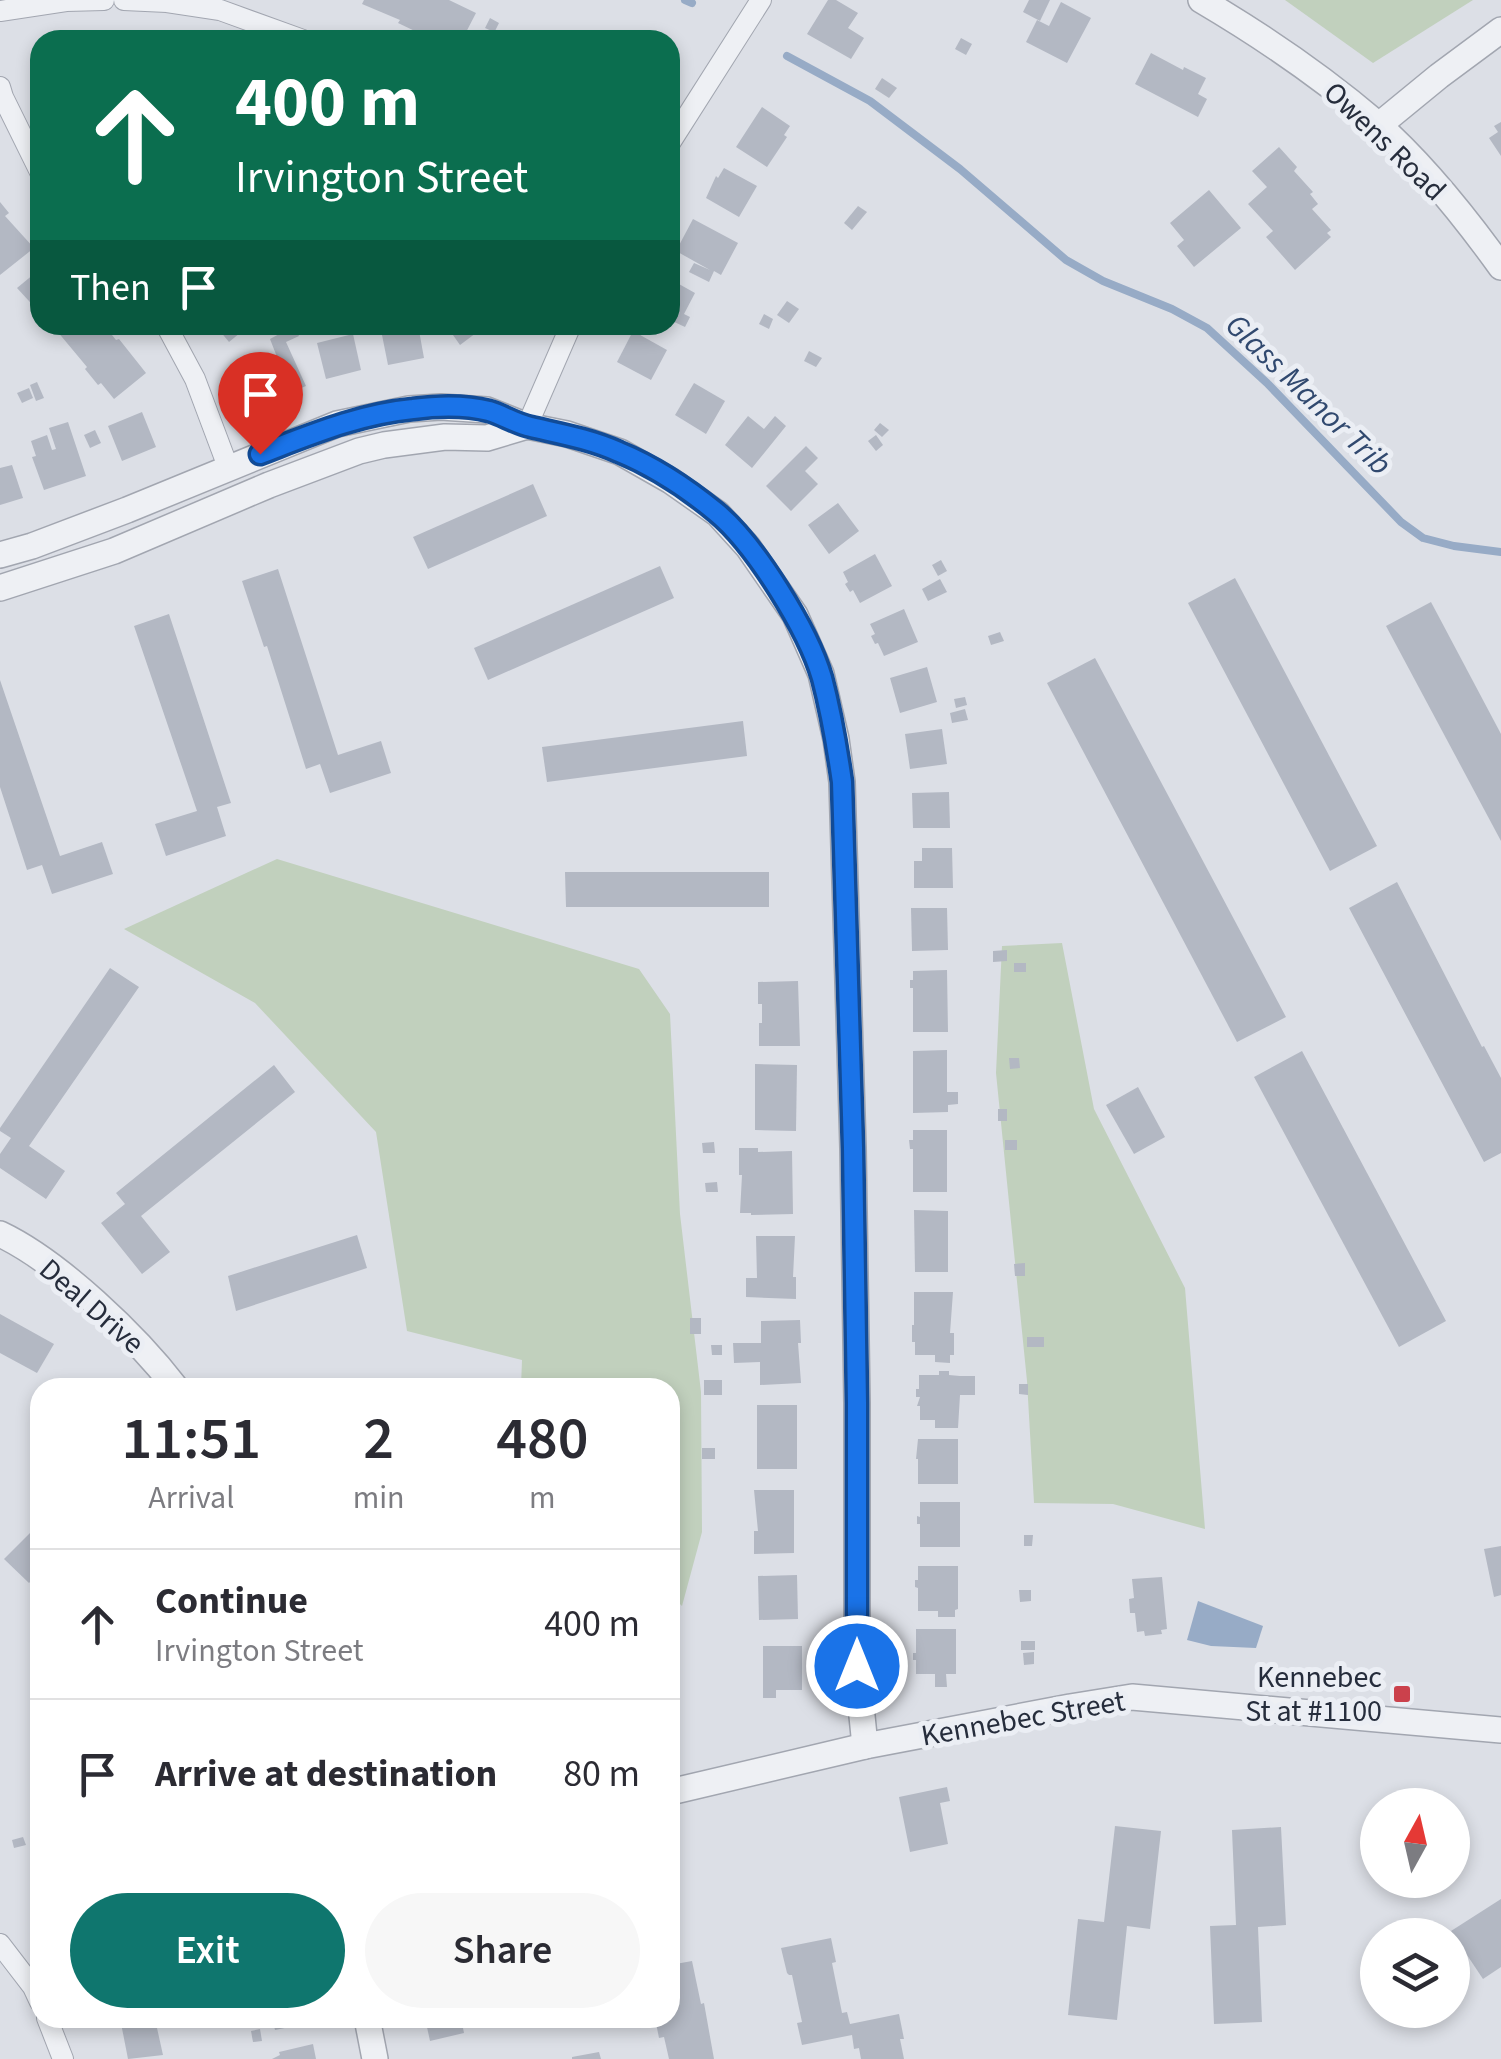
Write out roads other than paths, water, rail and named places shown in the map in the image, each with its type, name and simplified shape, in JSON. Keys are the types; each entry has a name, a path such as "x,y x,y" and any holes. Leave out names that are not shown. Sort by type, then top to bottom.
{"street":[{"path":"0,11 104,0"},
{"path":"124,0 220,10 275,30"},
{"path":"680,128 761,0"},
{"name":"Owens Road","path":"1201,0 1314,74 1378,126 1478,234 1501,268"},
{"path":"1378,126 1501,30"},
{"path":"0,87 30,152"},
{"path":"171,335 195,379 228,467"},
{"path":"528,426 567,335"},
{"path":"0,555 127,510 336,424 409,409 441,407 488,410 528,426 620,452 718,514 748,547 795,616 821,674 842,782 853,1148 857,1666 865,1746"},
{"path":"378,415 384,445"},
{"path":"0,588 114,551 268,485 384,445 445,437 486,438 528,426"},
{"name":"Deal Drive","path":"0,1234 56,1269 118,1324 168,1378"},
{"name":"Kennebec Street","path":"680,1790 865,1746 1132,1697 1501,1730"},
{"path":"0,1944 30,1984"},
{"path":"51,2028 63,2059"},
{"path":"369,2028 375,2059"}],"water":[{"path":"1198,1601 1263,1626 1256,1648 1211,1646 1187,1640"}],"waterway":[{"name":"Glass Manor Trib","path":"685,0 692,3"},
{"name":"Glass Manor Trib","path":"787,56 870,101 960,169 1066,260 1207,328 1267,383 1401,522 1423,538 1501,552"}],"place":[{"name":"Kennebec St at #1100","path":"1402,1694"}]}
